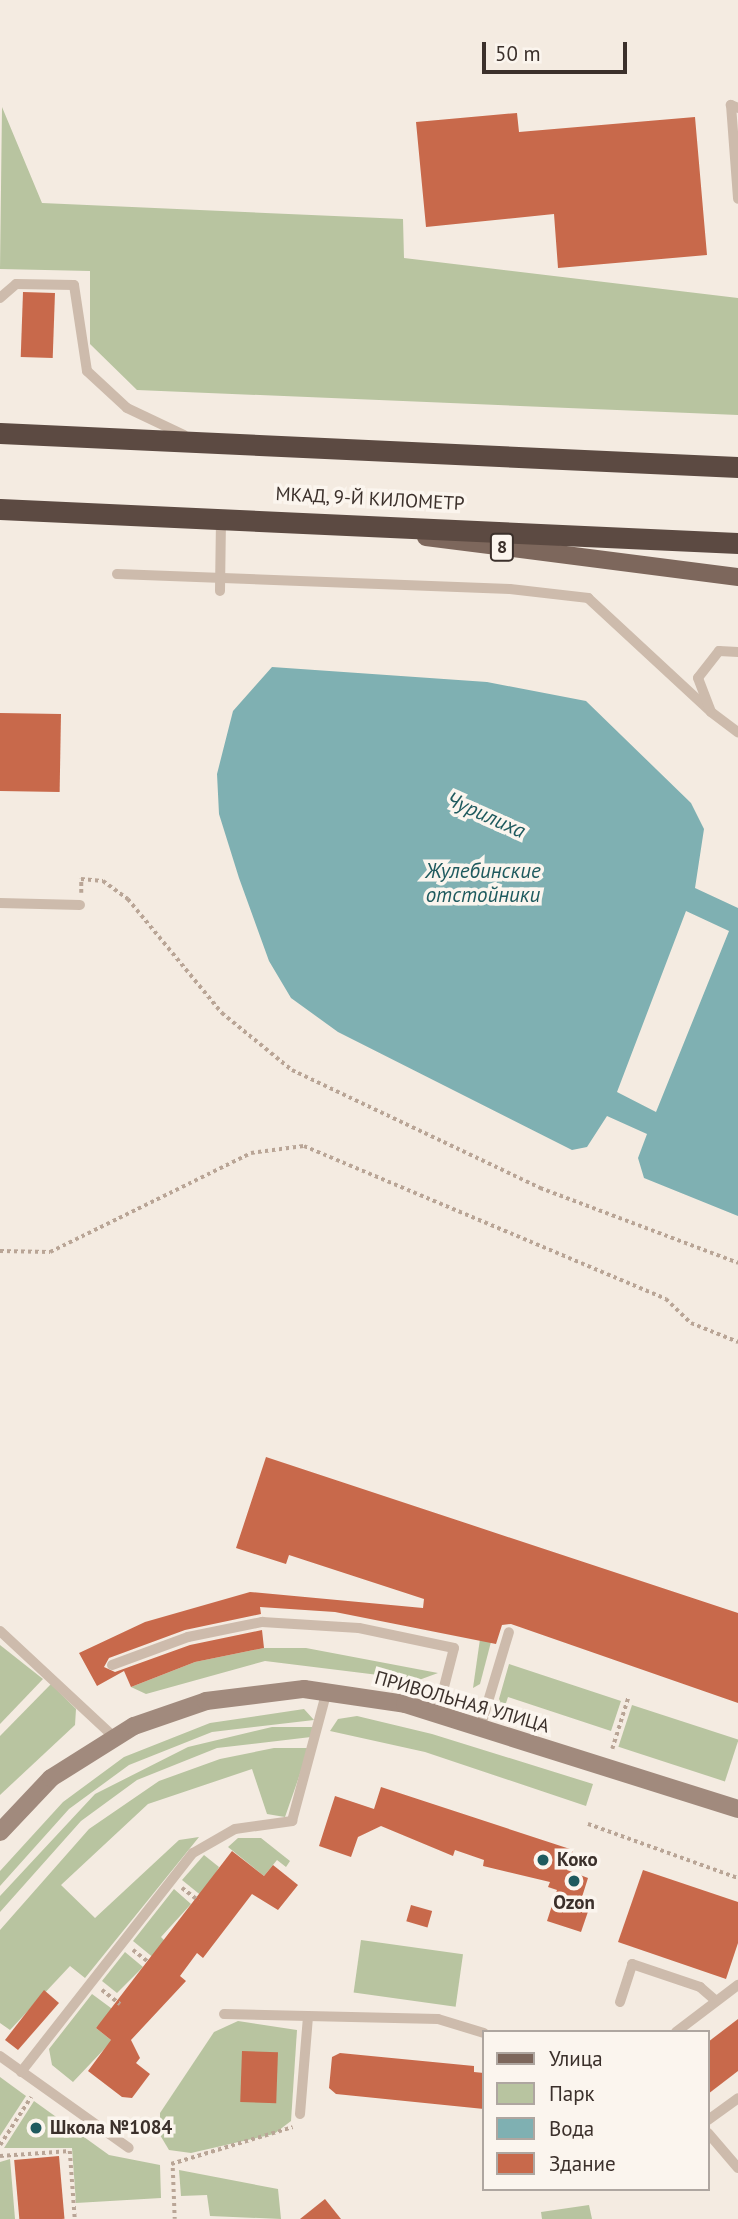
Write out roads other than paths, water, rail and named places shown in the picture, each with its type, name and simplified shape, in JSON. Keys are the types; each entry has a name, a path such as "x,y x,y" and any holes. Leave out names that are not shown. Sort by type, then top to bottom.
{"highway":[{"path":"0,433 190,438 738,467"},
{"name":"МКАД, 9-Й КИЛОМЕТР","path":"0,509 267,517 738,543"}],"main road":[{"name":"8","path":"267,517 738,577"},
{"name":"ПРИВОЛЬНАЯ УЛИЦА","path":"0,1832 51,1778 113,1736 240,1694 327,1690 437,1714 738,1809"}],"lane":[{"path":"738,108 731,105 738,199"},
{"path":"0,298 16,284 74,285 87,371 127,408 190,438"},
{"path":"220,591 222,515"},
{"path":"117,574 220,576 588,598 711,712 738,732"},
{"path":"711,712 698,678 719,651 738,652"},
{"path":"0,903 80,905"},
{"path":"112,1665 188,1637 262,1622 359,1628 454,1648 437,1714"},
{"path":"0,1632 113,1736"},
{"path":"480,1728 509,1632"},
{"path":"22,2071 193,1853 220,1834 262,1820 278,1828 292,1821 327,1690"},
{"path":"620,2002 632,1964 700,1987 716,2001"},
{"path":"679,2030 738,1985"},
{"path":"224,2014 445,2020 482,2032"},
{"path":"300,2114 308,2016"},
{"path":"0,2056 129,2148"},
{"path":"710,2119 738,2098"},
{"path":"710,2135 738,2168"}],"water":[{"name":"Жулебинские отстойники","path":"272,667 487,682 586,701 691,803 704,829 695,888 738,908 738,1216 644,1178 638,1158 647,1134 607,1116 587,1147 572,1150 338,1032 291,998 269,961 219,814 217,774 233,711","holes":["686,911 729,931 656,1112 617,1092"]}],"place":[{"name":"Коко","path":"543,1860"},
{"name":"Ozon","path":"574,1881"},
{"name":"Школа №1084","path":"36,2128"}],"water label":[{"name":"Чурилиха","path":"486,815"}]}
